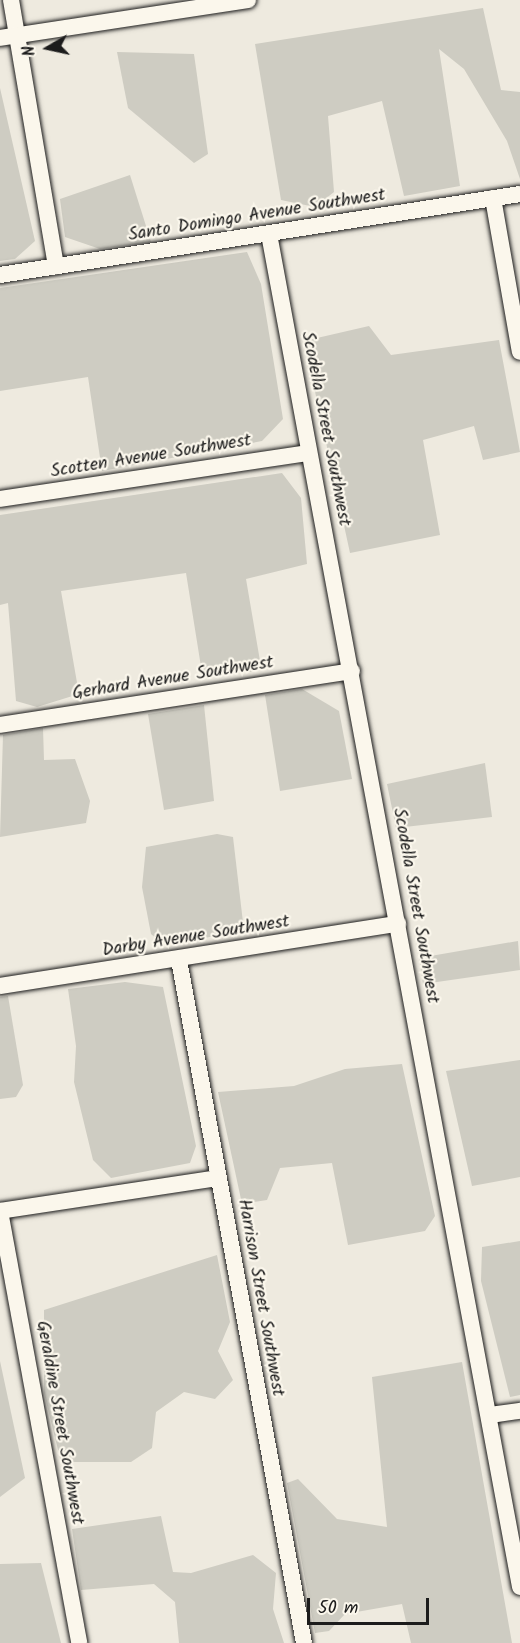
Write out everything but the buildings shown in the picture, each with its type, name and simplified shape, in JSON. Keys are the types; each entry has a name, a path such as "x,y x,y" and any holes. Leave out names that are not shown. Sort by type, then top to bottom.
{"street":[{"path":"11,0 8,37 56,266"},
{"path":"8,37 248,0"},
{"name":"Santo Domingo Avenue Southwest","path":"0,275 520,194"},
{"path":"493,198 520,352"},
{"name":"Scodella Street Southwest","path":"269,234 308,453 352,671 520,1587"},
{"name":"Scotten Avenue Southwest","path":"0,499 308,453"},
{"name":"Gerhard Avenue Southwest","path":"0,725 352,671"},
{"name":"Darby Avenue Southwest","path":"0,986 179,960 398,924"},
{"name":"Harrison Street Southwest","path":"179,960 304,1643"},
{"path":"0,1211 218,1178"},
{"name":"Geraldine Street Southwest","path":"0,1211 79,1643"},
{"path":"490,1415 520,1411"}],"shaded area":[{"path":"483,8 501,90 520,92 520,179 507,141 464,69 439,49 460,186 404,196 382,101 328,116 334,192 315,207 281,200 255,44"},
{"path":"117,52 194,54 208,154 194,163 128,108"},
{"path":"0,88 35,241 15,259 0,261"},
{"path":"130,175 151,242 100,249 65,237 60,199"},
{"path":"247,252 261,284 283,419 262,441 102,471 88,377 0,391 0,288"},
{"path":"369,326 391,355 499,340 520,452 483,460 474,426 423,440 440,535 350,553 304,341"},
{"path":"282,473 301,498 307,564 246,579 260,661 251,672 202,673 186,573 61,591 79,694 37,707 16,701 8,603 0,605 0,515"},
{"path":"302,689 339,711 352,779 280,791 265,695"},
{"path":"204,705 214,801 164,810 148,714"},
{"path":"43,728 44,760 75,759 90,801 86,823 0,837 3,735"},
{"path":"485,763 492,817 396,828 387,784"},
{"path":"217,834 233,837 244,931 164,945 151,934 142,887 146,847"},
{"path":"518,941 520,970 423,984 419,958"},
{"path":"125,982 163,987 196,1146 190,1163 111,1178 93,1160 74,1082 76,1046 68,989"},
{"path":"8,996 23,1085 16,1097 0,1099 0,997"},
{"path":"520,1060 520,1177 472,1186 446,1071"},
{"path":"402,1064 435,1216 425,1231 348,1245 332,1163 280,1168 267,1200 242,1204 218,1092 294,1086 345,1069"},
{"path":"520,1241 520,1395 510,1397 481,1281 482,1247"},
{"path":"217,1255 230,1322 218,1351 233,1380 215,1399 184,1392 156,1412 152,1448 131,1462 61,1462 44,1393 44,1310"},
{"path":"0,1361 25,1478 0,1497"},
{"path":"462,1362 512,1643 411,1643 402,1604 345,1614 329,1631 315,1633 287,1483 298,1479 337,1519 387,1527 372,1377"},
{"path":"161,1516 173,1572 191,1573 253,1555 276,1573 273,1609 284,1643 179,1643 175,1602 154,1584 81,1590 72,1529"},
{"path":"41,1563 61,1643 0,1643 0,1564"}]}
